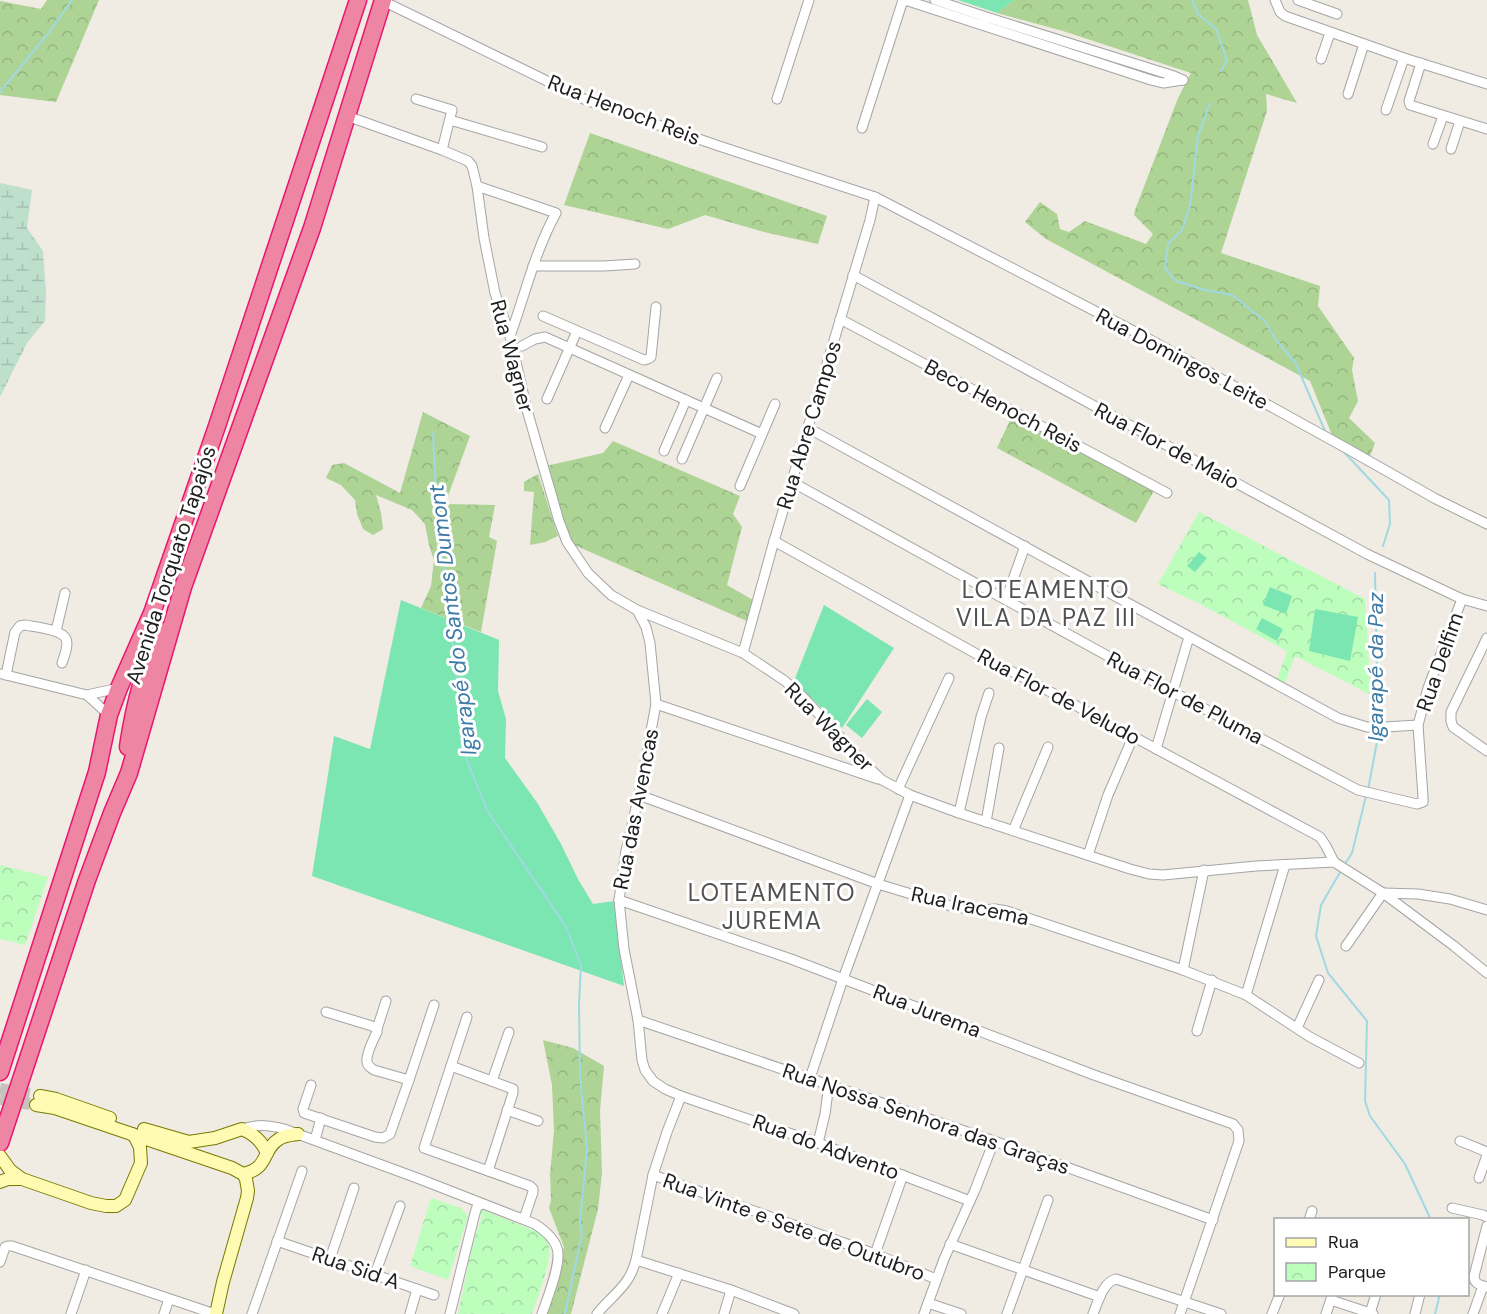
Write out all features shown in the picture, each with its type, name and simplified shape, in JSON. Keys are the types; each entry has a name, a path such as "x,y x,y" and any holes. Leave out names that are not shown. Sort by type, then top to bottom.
{"highway":[{"name":"Avenida Torquato Tapajós","path":"0,1072 97,772 109,715 152,613 216,429 358,0"},
{"name":"Avenida Torquato Tapajós","path":"0,1143 91,869 129,773 183,587 312,228 383,0"},
{"path":"97,772 139,671 152,613"}],"street":[{"name":"Rua Henoch Reis","path":"383,0 586,100 875,197"},
{"path":"777,99 810,0"},
{"path":"862,128 904,0 982,20"},
{"path":"935,0 982,20 1151,80 1163,83 1183,81"},
{"path":"1275,0 1282,15 1294,20 1487,84"},
{"path":"1294,20 1299,0 1336,14"},
{"path":"1321,59 1330,33"},
{"path":"1348,94 1364,44"},
{"path":"1386,110 1404,58"},
{"path":"1422,63 1409,104 1487,129"},
{"path":"416,99 453,110 441,150"},
{"name":"Rua Wagner","path":"347,116 468,161 474,172 477,186 495,293 510,336 527,410 559,521 567,542 588,573 611,595 637,610 743,653 785,681 882,780 910,795 1013,831 1149,874 1336,863"},
{"path":"1433,144 1443,116"},
{"path":"450,120 542,147"},
{"path":"1451,149 1460,121"},
{"path":"477,186 556,213 533,266 510,336"},
{"name":"Rua Abre Campos","path":"743,653 875,197"},
{"name":"Rua Domingos Leite","path":"875,197 1147,338 1436,499 1487,524"},
{"path":"533,266 635,264"},
{"name":"Rua Flor de Maio","path":"853,275 1367,555 1462,599 1487,606"},
{"path":"543,316 644,360 651,357 656,307"},
{"name":"Beco Henoch Reis","path":"840,319 1167,493"},
{"path":"547,399 577,331"},
{"path":"522,346 545,337 762,434"},
{"path":"605,428 628,375"},
{"path":"681,459 717,378"},
{"path":"664,451 686,400"},
{"path":"740,486 775,404"},
{"path":"808,428 1338,718 1368,727 1418,725"},
{"name":"Rua Flor de Pluma","path":"792,482 1173,692 1358,790 1417,804 1423,802 1424,797"},
{"name":"Rua Flor de Veludo","path":"774,541 982,657 1320,837 1336,863"},
{"path":"1006,599 1025,546"},
{"path":"56,631 64,593"},
{"name":"Rua Delfim","path":"1424,797 1418,725 1428,688 1462,599"},
{"name":"Rua das Avencas","path":"637,610 646,627 650,643 656,704 626,851 619,900 624,949 645,1070 653,1081 681,1096"},
{"path":"62,663 67,640 63,635 56,631 25,625 15,632 3,674 87,695 119,688"},
{"path":"1156,749 1189,637"},
{"path":"1487,638 1451,712 1453,727 1487,751"},
{"path":"898,789 949,678"},
{"path":"959,813 981,717 989,693"},
{"path":"87,695 109,715"},
{"path":"656,704 882,780"},
{"path":"1088,855 1108,795 1133,737"},
{"path":"1013,831 1048,747"},
{"path":"986,822 999,748"},
{"name":"Rua Iracema","path":"639,795 878,884 951,906 1007,911 1212,980 1246,995 1310,1037 1359,1063"},
{"path":"810,1078 843,979 910,795"},
{"path":"1336,863 1383,893 1487,973"},
{"path":"1246,995 1285,865"},
{"path":"1183,970 1204,870"},
{"path":"1383,893 1418,894 1450,899 1487,910"},
{"path":"1346,946 1383,893"},
{"name":"Rua Jurema","path":"619,900 791,958 1094,1075 1235,1120 1239,1141 1213,1220"},
{"path":"1197,1031 1212,980"},
{"path":"1297,1028 1319,980"},
{"path":"387,1001 367,1062 374,1070 409,1080"},
{"path":"310,1085 303,1109 304,1113 375,1137 383,1138 390,1134 434,1005"},
{"path":"326,1012 377,1029"},
{"path":"467,1017 424,1148 530,1186 533,1189 524,1219"},
{"name":"Rua Nossa Senhora das Graças","path":"638,1020 829,1084 1213,1220"},
{"path":"492,1081 509,1032"},
{"path":"451,1066 513,1089 488,1171"},
{"path":"818,1143 829,1084"},
{"path":"597,1314 627,1281 636,1260 652,1175 681,1096"},
{"name":"Rua do Advento","path":"681,1096 818,1143 970,1201"},
{"path":"298,1134 278,1139 259,1167 243,1174 225,1165 55,1108 38,1100 56,1100 183,1141 215,1138 252,1126 267,1125 284,1129 315,1140 482,1204 524,1219 546,1232 553,1240 558,1252 555,1272 542,1314"},
{"path":"507,1110 538,1121"},
{"path":"315,1140 321,1118"},
{"path":"242,1129 257,1137 267,1153"},
{"path":"0,1156 10,1170 22,1179 91,1203 116,1206 125,1200 141,1163 141,1147 131,1133"},
{"path":"1460,1141 1487,1154 1479,1178"},
{"path":"924,1314 950,1244 994,1142"},
{"path":"141,1163 154,1153 173,1147"},
{"path":"252,1314 302,1171"},
{"path":"0,1262 5,1247 18,1248 215,1314 247,1198 248,1184 243,1174"},
{"name":"Rua Vinte e Sete de Outubro","path":"652,1175 875,1254 936,1279"},
{"path":"875,1254 903,1175"},
{"path":"0,1182 8,1179 22,1179"},
{"path":"330,1259 354,1188"},
{"path":"461,1196 470,1203 475,1213"},
{"path":"1007,1314 1048,1200"},
{"path":"450,1314 475,1213 477,1207 482,1204"},
{"path":"375,1274 400,1206"},
{"path":"1452,1208 1487,1217"},
{"path":"1180,1314 1213,1220"},
{"path":"1473,1314 1485,1287 1476,1283 1474,1276 1487,1226"},
{"name":"Rua Sid A","path":"277,1241 434,1294"},
{"path":"950,1244 1100,1297"},
{"path":"636,1260 731,1290 789,1313"},
{"path":"71,1314 86,1270"},
{"path":"662,1314 679,1273"},
{"path":"1093,1314 1109,1281 1116,1279 1221,1314"},
{"path":"410,1314 417,1289"},
{"path":"724,1314 731,1290"},
{"path":"1272,1314 1279,1296"},
{"path":"1326,1314 1332,1297 1372,1313 1376,1296"},
{"path":"1414,1314 1419,1296"},
{"path":"164,1314 169,1299"},
{"path":"928,1303 961,1314"}],"green space":[{"path":"47,0 99,0 56,102 0,95 0,1 41,9"},
{"path":"958,0 1014,0 997,13"},
{"path":"1014,0 1248,0 1257,35 1297,103 1266,94 1267,111 1221,253 1320,286 1318,306 1354,358 1352,370 1358,401 1349,418 1375,443 1370,456 1332,435 1310,381 1046,239 1025,222 1040,202 1057,214 1060,229 1069,232 1085,221 1146,244 1153,234 1134,215 1135,210 1178,98 1191,73 1063,31 997,13"},
{"path":"590,133 827,216 818,244 764,232 705,215 668,229 564,205"},
{"path":"0,183 32,190 27,228 43,251 46,292 45,321 27,343 0,397"},
{"path":"423,412 470,436 445,504 495,505 489,537 497,541 481,632 421,608 431,586 434,560 425,524 412,510 376,495 383,529 373,535 363,529 355,500 341,485 326,478 332,465 344,463 400,493"},
{"path":"1013,414 1155,489 1136,523 997,448"},
{"path":"613,441 740,496 733,514 742,527 727,585 753,600 749,622 572,544 562,527 546,466 603,453"},
{"path":"538,474 558,536 530,545 534,492 524,491 524,482"},
{"path":"1199,512 1365,599 1371,695 1295,656 1283,689 1275,685 1287,651 1158,584"},
{"path":"1199,552 1207,558 1195,572 1187,566"},
{"path":"1270,587 1292,596 1286,614 1263,605"},
{"path":"401,600 499,640 498,691 506,719 505,758 538,804 593,904 614,901 624,986 312,876 334,736 370,749"},
{"path":"824,605 894,648 842,728 794,681"},
{"path":"1315,609 1358,617 1350,661 1309,651"},
{"path":"1262,618 1283,629 1277,641 1256,629"},
{"path":"867,699 882,712 862,738 846,725"},
{"path":"0,865 48,877 25,945 0,939"},
{"path":"543,1040 573,1048 604,1066 600,1110 602,1173 598,1209 571,1314 546,1314 564,1247 549,1208 554,1131 552,1085"},
{"path":"431,1198 461,1208 468,1216 448,1280 410,1266"},
{"path":"480,1209 538,1232 547,1241 549,1258 532,1314 458,1314 472,1247 481,1219"}],"waterway":[{"path":"0,92 72,0"},
{"name":"Igarapé da Paz","path":"1192,0 1199,15 1216,29 1227,60 1221,71"},
{"name":"Igarapé da Paz","path":"1210,103 1198,136 1190,206 1182,230 1168,244 1165,268 1176,281 1232,295 1265,321 1276,340 1295,362 1325,431"},
{"name":"Igarapé do Santos Dumont","path":"433,433 437,512 466,758 487,810 566,927 581,965 580,1075 587,1150 580,1221 582,1234 565,1314"},
{"name":"Igarapé da Paz","path":"1343,451 1389,500 1390,524 1383,546"},
{"name":"Igarapé da Paz","path":"1375,573 1378,725"},
{"name":"Igarapé da Paz","path":"1368,790 1379,731"},
{"name":"Igarapé da Paz","path":"1345,864 1352,853 1366,796"},
{"name":"Igarapé da Paz","path":"1342,869 1321,905 1316,936 1328,973 1367,1021 1365,1101 1370,1116 1405,1164 1430,1218"},
{"name":"Igarapé da Paz","path":"1435,1314 1440,1296"}],"tunnel":[{"path":"0,1089 40,1096"},
{"path":"0,1099 36,1105"}],"district":[{"name":"LOTEAMENTO VILA DA PAZ III","path":"1046,604"},
{"name":"LOTEAMENTO JUREMA","path":"772,907"}]}
